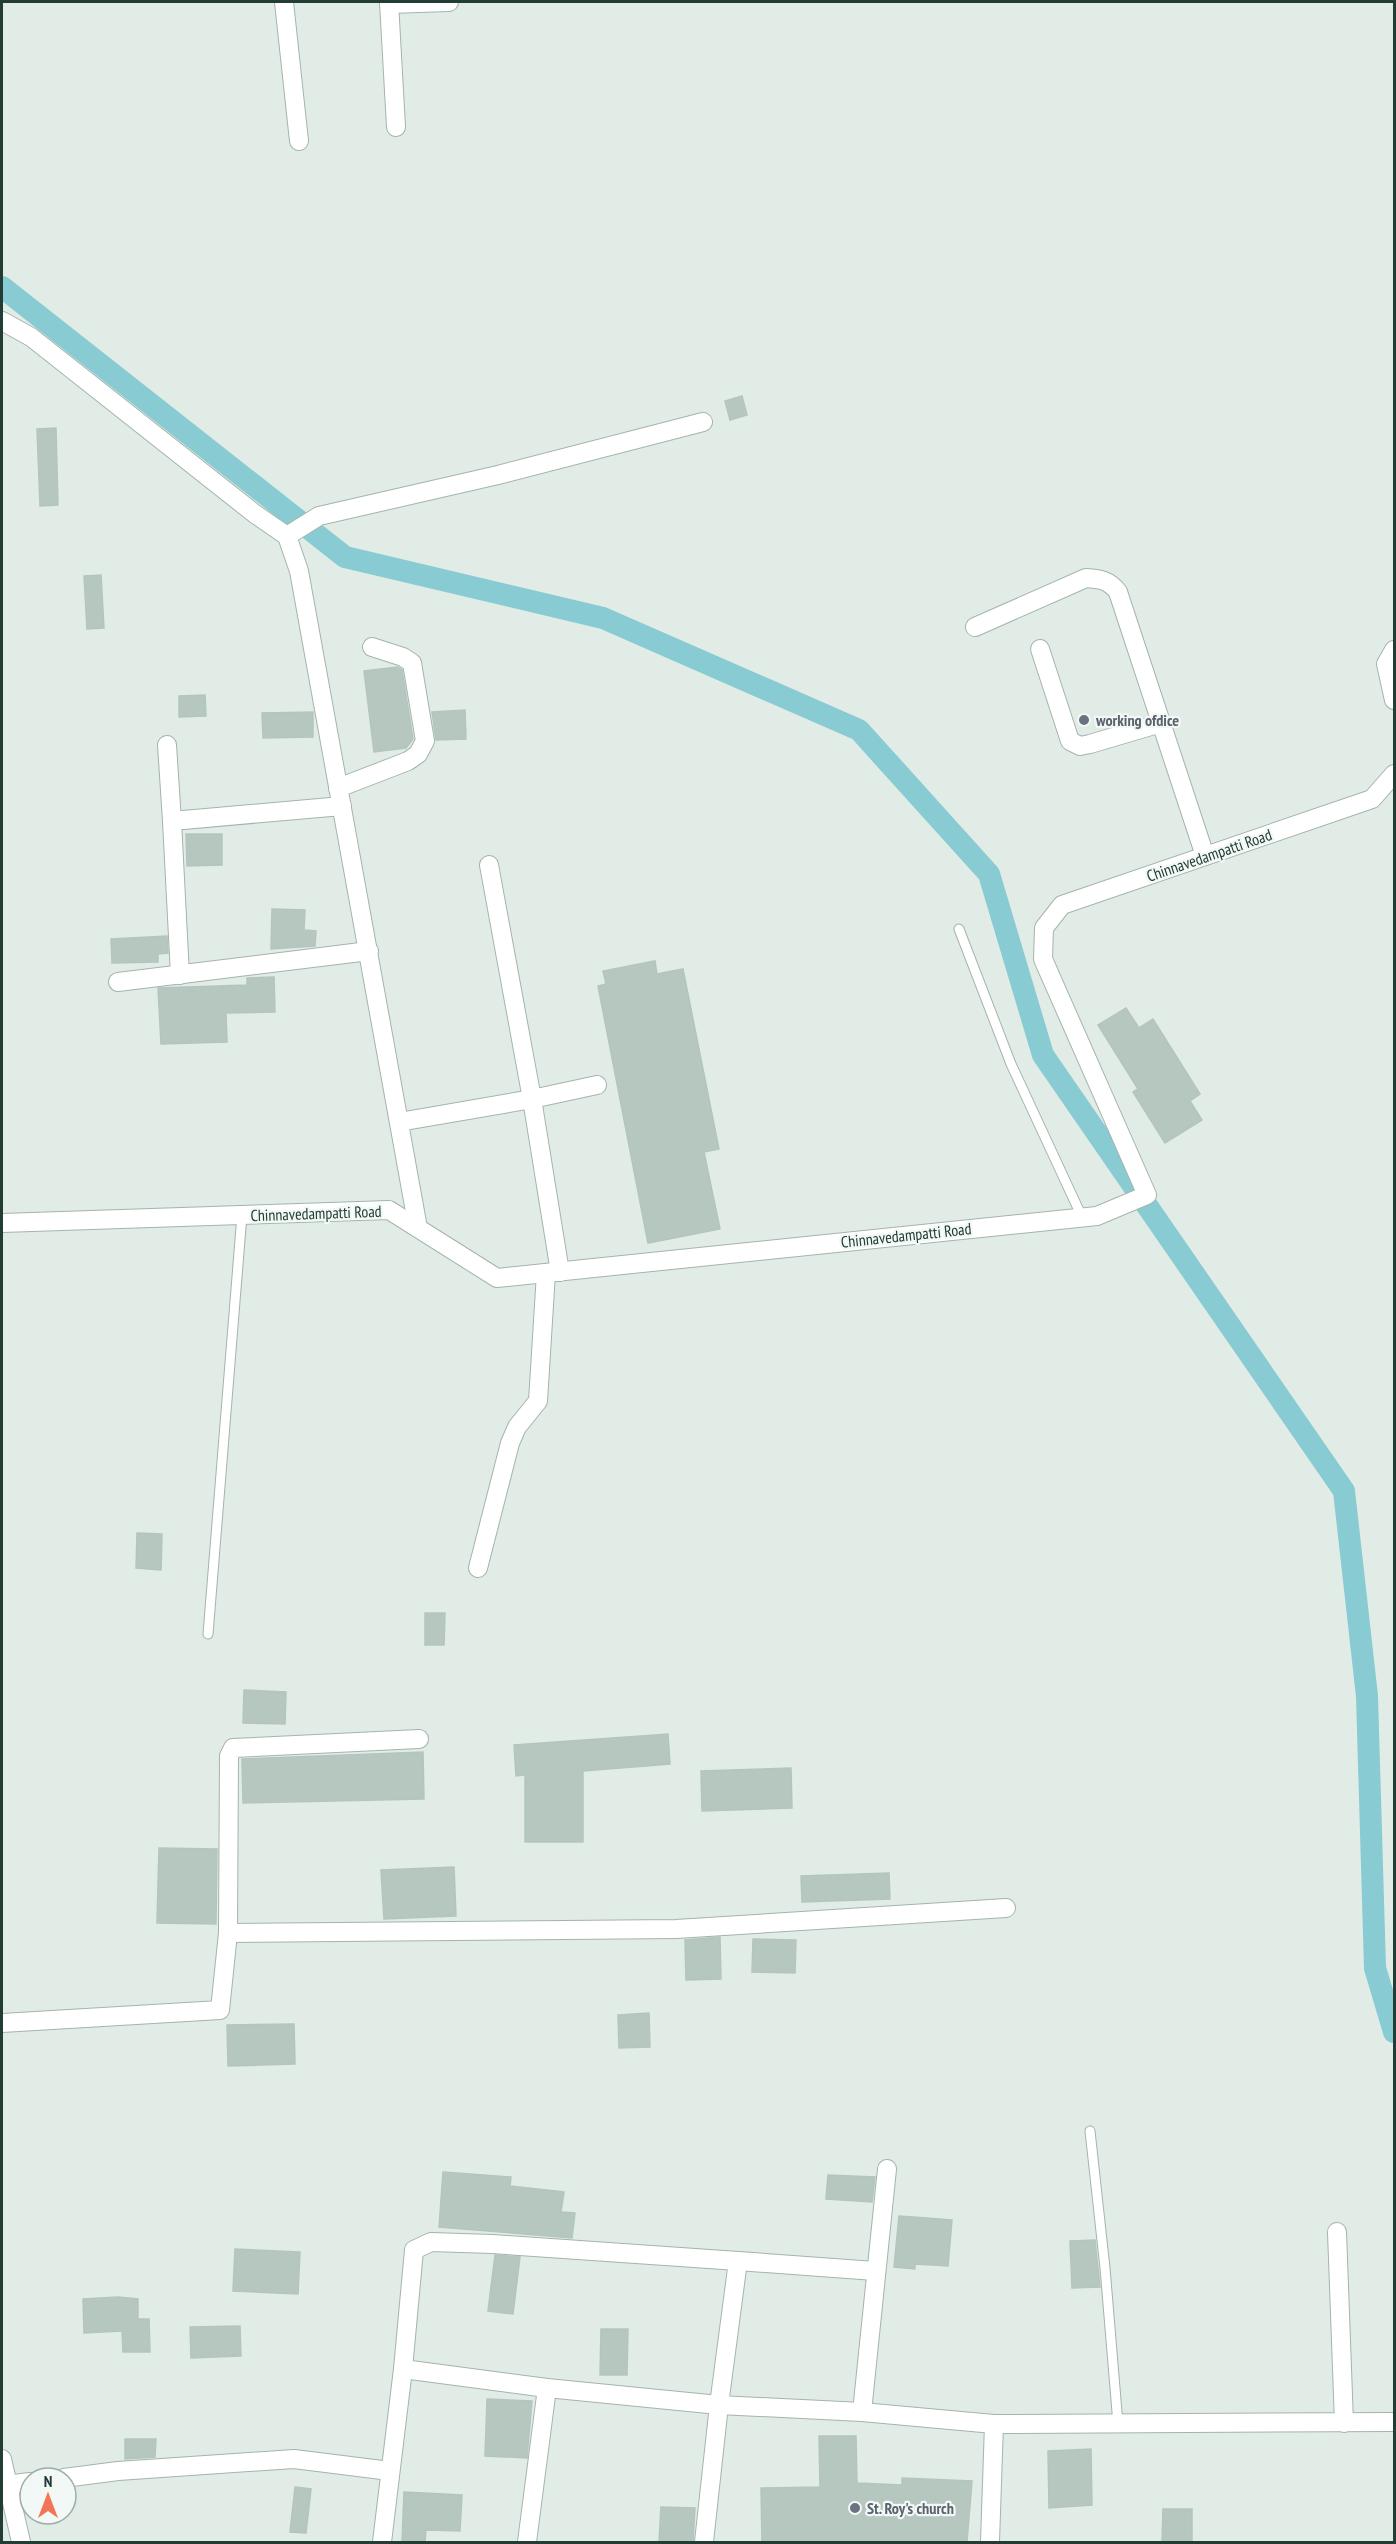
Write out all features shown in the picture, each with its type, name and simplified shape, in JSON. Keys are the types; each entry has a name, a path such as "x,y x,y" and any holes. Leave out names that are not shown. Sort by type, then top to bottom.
{"street":[{"path":"284,2 299,141"},
{"path":"396,127 389,3 449,2"},
{"path":"2,321 31,337 255,514 288,536 299,571 418,1228"},
{"path":"288,536 319,516 498,475 704,422"},
{"path":"975,627 1086,578 1101,579 1112,584 1118,592 1205,856"},
{"path":"339,788 408,761 418,754 425,741 412,663 403,657 372,647"},
{"path":"1040,649 1070,741 1080,746 1161,723"},
{"path":"1395,650 1386,664 1395,700"},
{"path":"167,745 180,975"},
{"name":"Chinnavedampatti Road","path":"2,1223 389,1210 497,1278 1089,1217 1147,1195 1043,959 1044,928 1062,905 1372,799 1395,774"},
{"path":"172,821 342,806"},
{"path":"478,1568 510,1443 517,1426 538,1401 553,1272 532,1099 489,865"},
{"path":"118,982 369,951"},
{"path":"399,1122 532,1099 597,1085"},
{"path":"2,2023 220,2010 228,1933 229,1756 233,1748 419,1739"},
{"path":"228,1933 676,1929 1006,1908"},
{"path":"862,2412 887,2169"},
{"path":"1337,2232 1344,2423"},
{"path":"382,2542 403,2369 414,2250 431,2242 875,2271"},
{"path":"704,2542 738,2261"},
{"path":"403,2369 547,2388 719,2405 862,2412 994,2424 1395,2422"},
{"path":"527,2542 547,2388"},
{"path":"990,2542 994,2424"},
{"path":"2,2459 6,2486 21,2542"},
{"path":"78,2476 118,2471 294,2459 390,2471"},
{"path":"6,2486 18,2484"}],"lane":[{"path":"959,929 1011,1064 1089,1217"},
{"path":"208,1634 242,1215"},
{"path":"1090,2131 1105,2268 1118,2424"}],"building":[{"path":"742,396 747,415 730,420 725,401"},
{"path":"56,428 58,505 40,506 37,429"},
{"path":"101,575 104,628 87,629 84,576"},
{"path":"398,667 402,670 413,739 406,748 374,752 364,671"},
{"path":"205,695 206,716 179,717 179,696"},
{"path":"465,710 466,739 436,740 432,712"},
{"path":"313,712 313,737 263,738 262,713"},
{"path":"186,834 222,834 222,865 187,866"},
{"path":"272,909 305,910 304,930 316,931 315,946 271,949"},
{"path":"167,936 168,953 158,954 158,962 112,963 111,939"},
{"path":"655,961 657,974 683,969 719,1149 704,1152 720,1229 648,1243 598,986 606,984 603,971"},
{"path":"274,977 275,1012 226,1013 227,1042 161,1044 158,988 247,985 247,978"},
{"path":"1126,1008 1139,1028 1153,1019 1200,1094 1190,1101 1202,1120 1165,1143 1133,1092 1138,1089 1098,1025"},
{"path":"137,1533 162,1534 161,1570 136,1568"},
{"path":"425,1613 445,1613 444,1645 425,1645"},
{"path":"244,1690 286,1692 285,1724 243,1723"},
{"path":"668,1734 670,1764 583,1771 583,1842 525,1842 525,1775 516,1776 514,1745"},
{"path":"423,1752 424,1799 243,1803 242,1759"},
{"path":"791,1768 792,1808 702,1811 701,1771"},
{"path":"159,1848 217,1849 216,1924 157,1923"},
{"path":"454,1867 456,1916 384,1919 381,1870"},
{"path":"889,1873 890,1899 802,1902 801,1876"},
{"path":"720,1937 721,1979 686,1980 685,1940"},
{"path":"753,1939 796,1940 795,1973 752,1972"},
{"path":"649,2013 650,2047 619,2048 618,2015"},
{"path":"294,2024 295,2064 228,2066 227,2025"},
{"path":"443,2172 511,2177 510,2186 564,2192 561,2212 575,2213 572,2238 439,2227"},
{"path":"828,2175 875,2177 872,2202 826,2199"},
{"path":"899,2216 952,2220 948,2266 915,2264 915,2269 894,2267"},
{"path":"1095,2240 1100,2287 1072,2288 1070,2241"},
{"path":"235,2249 300,2252 298,2294 233,2291"},
{"path":"495,2255 520,2257 513,2314 488,2311"},
{"path":"118,2297 138,2299 138,2319 149,2319 150,2352 123,2352 122,2331 84,2333 83,2299"},
{"path":"240,2326 241,2356 191,2358 190,2327"},
{"path":"601,2329 628,2329 627,2375 600,2375"},
{"path":"487,2399 532,2401 527,2458 485,2456"},
{"path":"819,2436 856,2436 857,2483 902,2485 902,2478 972,2481 967,2542 762,2542 761,2488 820,2487"},
{"path":"125,2439 156,2439 155,2457 125,2459"},
{"path":"1091,2449 1092,2505 1049,2508 1048,2451"},
{"path":"295,2487 311,2489 306,2533 290,2532"},
{"path":"404,2492 462,2495 460,2531 426,2530 425,2542 402,2542"},
{"path":"661,2507 695,2508 693,2542 659,2542"},
{"path":"1163,2509 1192,2509 1192,2542 1162,2542"}],"waterway":[{"path":"2,287 345,557 603,618 859,730 989,874 1043,1055 1344,1491 1367,1696 1375,1968 1394,2032"}],"place":[{"name":"working ofdice","path":"1084,720"},
{"name":"St. Roy's church","path":"855,2508"}]}
